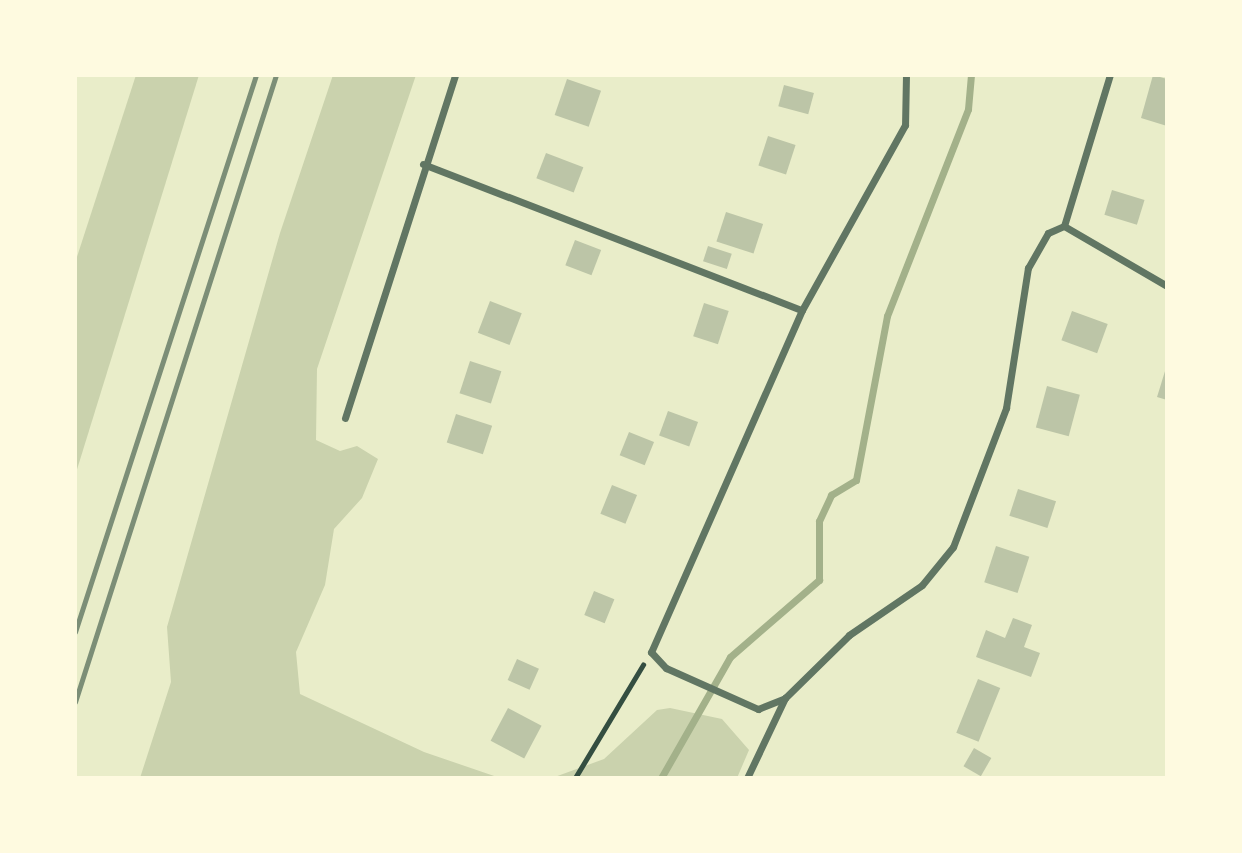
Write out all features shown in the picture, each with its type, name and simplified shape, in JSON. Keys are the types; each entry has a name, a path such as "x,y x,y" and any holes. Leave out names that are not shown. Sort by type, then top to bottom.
{"street":[{"path":"345,418 423,164 455,75"},
{"path":"785,698 758,709 656,663 651,652 802,310 905,125 906,75"},
{"path":"747,778 785,698 849,635 922,585 953,547 1006,408 1028,268 1048,233 1064,226 1110,75"},
{"path":"423,164 802,310"},
{"path":"1064,226 1167,286"}],"path":[{"path":"575,778 651,652"}],"green space":[{"path":"136,75 199,75 75,476 75,263"},
{"path":"333,75 416,75 317,369 316,440 340,451 357,446 378,459 362,498 334,529 325,585 296,652 300,694 424,752 500,778 140,778 171,682 167,627 280,233"},
{"path":"670,708 722,719 749,750 737,778 552,778 604,759 657,710"}],"building":[{"path":"1153,75 1167,79 1167,126 1141,118"},
{"path":"567,79 601,91 589,127 555,115"},
{"path":"784,85 814,93 808,114 778,106"},
{"path":"768,136 796,145 786,174 758,165"},
{"path":"546,153 583,167 574,193 536,178"},
{"path":"1112,190 1145,200 1137,225 1104,215"},
{"path":"726,212 763,224 754,254 716,241"},
{"path":"575,240 601,250 591,275 565,265"},
{"path":"708,246 732,254 727,269 703,261"},
{"path":"490,301 522,313 510,345 478,333"},
{"path":"704,303 729,311 718,344 693,336"},
{"path":"1072,311 1108,324 1097,353 1061,340"},
{"path":"470,361 501,371 491,404 459,393"},
{"path":"1167,368 1167,400 1157,397"},
{"path":"1047,386 1080,395 1069,436 1036,428"},
{"path":"668,411 698,422 689,446 659,435"},
{"path":"456,414 492,426 483,454 447,443"},
{"path":"629,432 654,442 645,465 620,455"},
{"path":"612,485 637,495 625,524 600,514"},
{"path":"1018,489 1056,501 1047,528 1009,516"},
{"path":"996,546 1029,557 1018,593 984,582"},
{"path":"594,591 614,599 605,623 584,615"},
{"path":"1013,618 1032,625 1024,647 1040,653 1031,677 976,657 986,630 1005,638"},
{"path":"517,659 539,669 530,690 508,680"},
{"path":"978,679 1000,688 979,742 956,733"},
{"path":"508,708 542,726 524,759 491,741"},
{"path":"974,748 991,758 981,776 964,766"}],"waterway":[{"path":"661,778 730,657 819,580 819,521 831,495 856,480 887,316 968,109 971,75"}],"railway":[{"path":"75,632 256,75"},
{"path":"75,702 276,75"}]}
